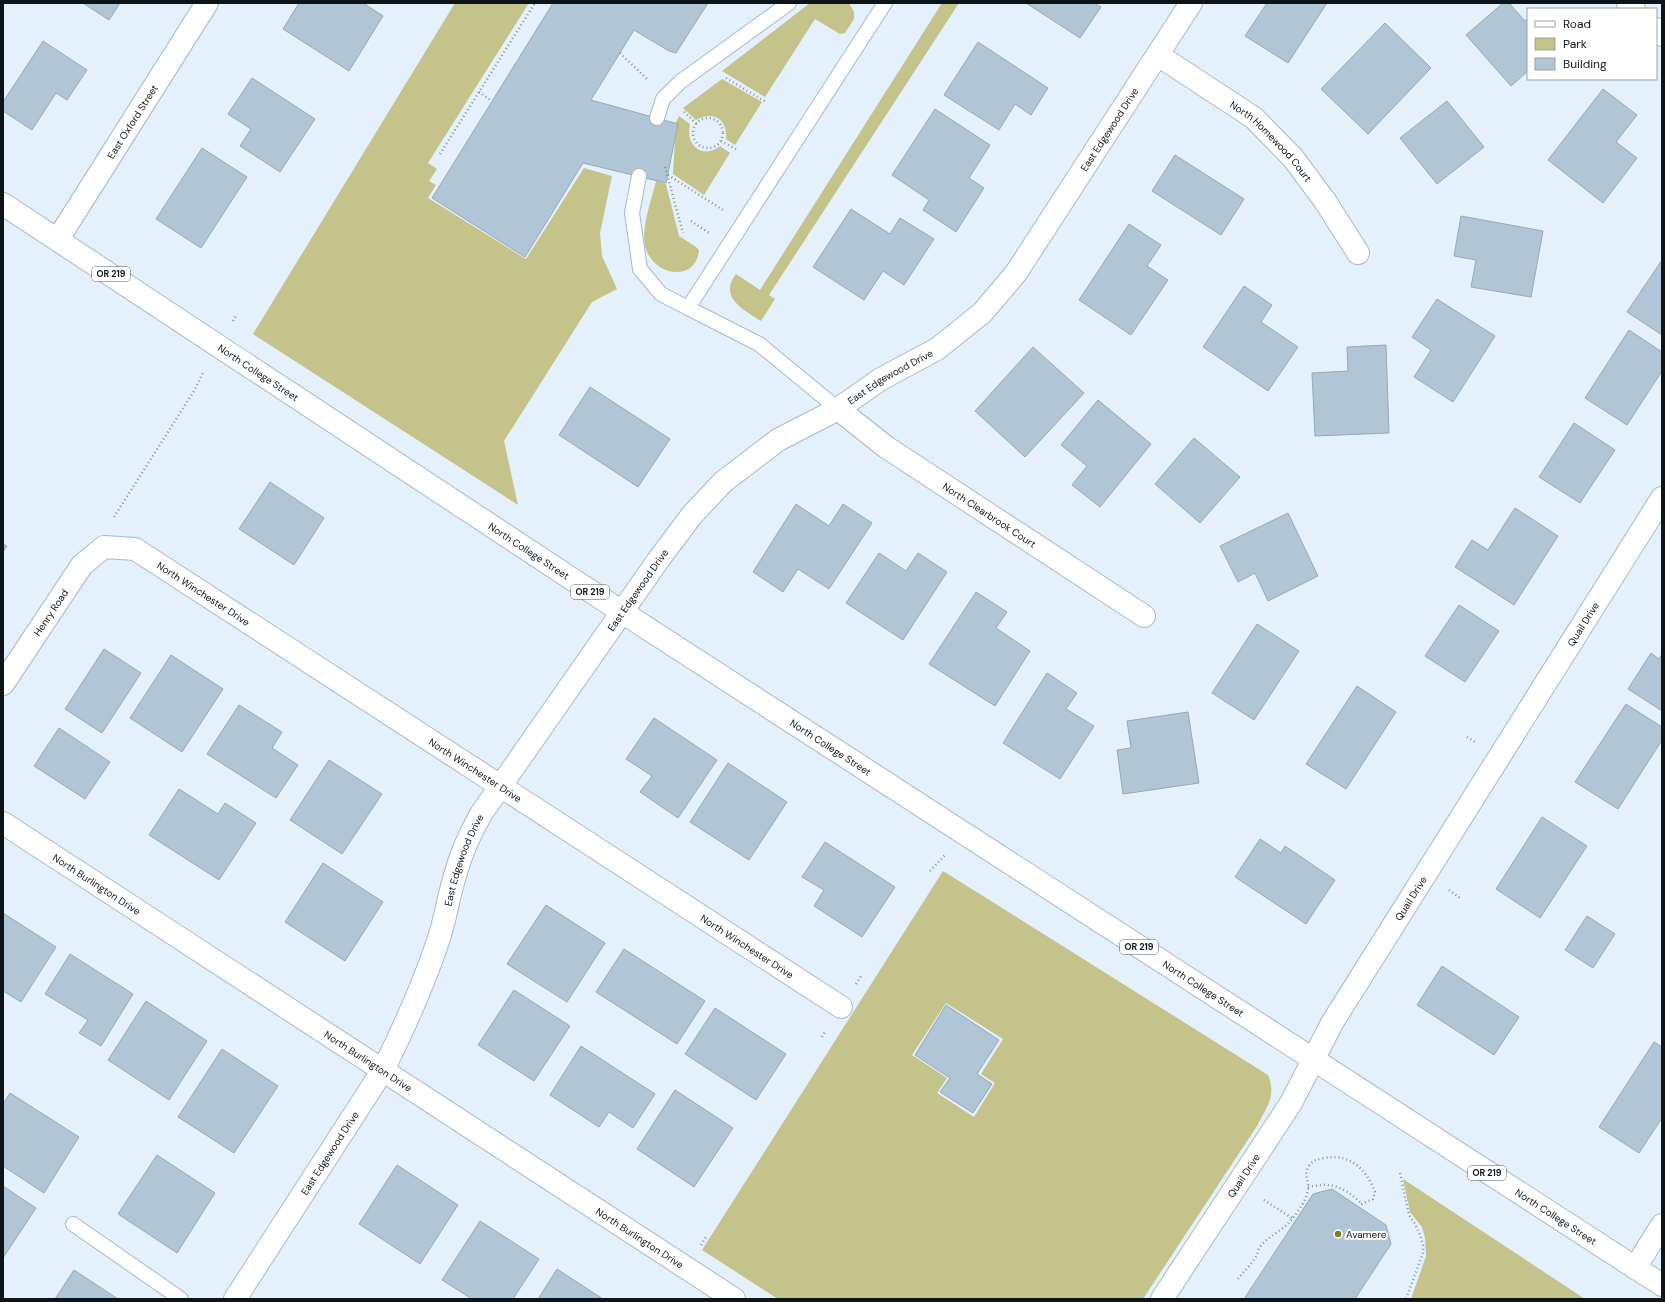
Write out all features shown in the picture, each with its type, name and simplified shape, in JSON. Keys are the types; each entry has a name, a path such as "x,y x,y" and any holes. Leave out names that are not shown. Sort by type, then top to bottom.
{"street":[{"name":"East Oxford Street","path":"58,239 207,3"},
{"name":"East Edgewood Drive","path":"235,1299 382,1070 414,1008 439,940 454,878 467,839 481,814 622,612 692,515 723,482 778,440 838,410 881,379 937,349 982,313 1016,273 1191,3"},
{"name":"North Homewood Court","path":"1158,55 1254,118 1293,158 1324,201 1358,253"},
{"name":"North College Street","path":"3,204 622,612 1662,1285"},
{"name":"North Clearbrook Court","path":"838,410 886,447 1144,616"},
{"name":"Quail Drive","path":"1162,1299 1291,1103 1332,1023 1662,498"},
{"name":"Henry Road","path":"3,684 82,565 104,547"},
{"name":"North Winchester Drive","path":"104,547 134,549 841,1007"},
{"name":"North Burlington Drive","path":"3,823 734,1299"},
{"path":"1635,1268 1662,1225"}],"lane":[{"path":"657,118 663,99 680,82 789,3"},
{"path":"688,308 884,3"},
{"path":"639,176 632,213 640,269 661,294 759,344 838,410"},
{"path":"72,1224 181,1299"}],"path":[{"path":"440,154 535,3"},
{"path":"620,52 648,80"},
{"path":"721,74 766,102"},
{"path":"479,92 492,101"},
{"path":"679,108 697,124"},
{"path":"704,119 714,120 721,126 721,140 714,147 704,148 700,146 694,138 694,128 697,124 704,119"},
{"path":"721,140 736,149"},
{"path":"665,167 683,233"},
{"path":"668,175 723,210"},
{"path":"691,221 715,237"},
{"path":"114,517 194,391"},
{"path":"1238,1279 1257,1254 1259,1247 1285,1228 1300,1208 1307,1194 1308,1187 1305,1176 1309,1166 1315,1160 1328,1157 1342,1157 1355,1162 1365,1172 1372,1182 1375,1192 1373,1199 1362,1204 1360,1207"},
{"path":"1400,1172 1409,1215 1415,1224 1423,1246 1423,1253 1406,1299"},
{"path":"1308,1187 1328,1185 1342,1189 1354,1196 1362,1204"},
{"path":"1264,1200 1292,1218"}],"green space":[{"path":"455,3 529,3 428,163 437,169 429,181 436,185 428,198 526,259 584,168 612,176 600,233 602,256 617,289 592,302 504,441 518,505 253,334"},
{"path":"810,3 849,3 854,12 854,19 845,33 840,34 815,19 765,97 722,71"},
{"path":"942,3 959,3 769,295 775,299 761,321 735,302 730,290 731,282 736,274 760,290"},
{"path":"722,79 762,102 735,145 726,139 725,126 718,118 708,116 696,120 683,108"},
{"path":"679,116 690,124 690,138 696,148 701,151 707,151 713,150 720,146 730,153 704,195 673,174 676,122"},
{"path":"656,181 666,184 679,236 699,250 696,261 690,268 682,272 673,272 656,264 649,256 645,245 644,230"},
{"path":"943,871 1268,1075 1271,1096 1257,1126 1143,1299 778,1299 702,1250","holes":["946,1003 1003,1039 981,1074 995,1083 974,1117 937,1093 947,1078 912,1055"]},
{"path":"1403,1179 1585,1299 1411,1299 1426,1256 1425,1238 1422,1227 1410,1212"}],"building":[{"path":"83,3 120,3 109,20"},
{"path":"299,3 363,3 383,16 349,71 283,29"},
{"path":"553,3 708,3 676,53 669,51 634,30 591,100 678,124 666,183 583,163 525,257 432,198"},
{"path":"1026,3 1094,3 1101,7 1080,38"},
{"path":"1267,3 1327,3 1288,63 1245,36"},
{"path":"1503,3 1509,3 1525,21 1527,19 1527,72 1511,86 1466,35"},
{"path":"1385,23 1431,68 1368,134 1321,89"},
{"path":"43,41 87,70 67,100 56,93 32,130 3,111 3,102"},
{"path":"978,42 1048,88 1031,115 1015,104 999,130 944,95"},
{"path":"252,78 315,119 280,172 240,146 251,129 228,114"},
{"path":"1603,89 1637,115 1616,142 1637,158 1603,203 1548,160"},
{"path":"1447,101 1484,147 1437,184 1400,138"},
{"path":"935,109 990,145 969,178 984,188 956,232 923,210 929,200 892,175"},
{"path":"202,148 247,177 201,248 156,219"},
{"path":"1175,155 1244,199 1221,235 1152,191"},
{"path":"851,209 890,234 900,218 934,239 904,285 883,271 864,300 813,267"},
{"path":"1461,216 1543,231 1531,297 1471,287 1476,260 1454,256"},
{"path":"1129,224 1161,245 1147,266 1168,280 1131,335 1079,300"},
{"path":"1662,260 1662,335 1627,312"},
{"path":"1244,286 1272,305 1261,322 1298,347 1268,391 1203,347"},
{"path":"1437,299 1495,336 1453,402 1414,377 1431,350 1412,337"},
{"path":"1629,330 1662,352 1662,371 1627,425 1585,398"},
{"path":"1386,345 1389,433 1315,436 1312,373 1348,371 1347,347"},
{"path":"1033,347 1084,393 1025,457 975,411"},
{"path":"590,387 670,439 638,487 559,435"},
{"path":"1098,400 1151,444 1100,507 1072,485 1087,466 1061,445"},
{"path":"1574,423 1615,450 1580,503 1539,477"},
{"path":"1194,438 1240,477 1200,523 1155,484"},
{"path":"270,482 324,518 294,565 239,529"},
{"path":"796,504 829,526 843,504 872,523 829,589 798,569 783,592 753,572"},
{"path":"1515,508 1558,536 1514,605 1455,567 1472,540 1488,550"},
{"path":"1288,513 1318,576 1268,601 1255,573 1238,582 1220,546"},
{"path":"3,544 7,546 3,552"},
{"path":"879,553 906,571 918,553 947,572 903,640 846,603"},
{"path":"976,592 1007,612 996,628 1030,651 995,706 929,664"},
{"path":"1459,605 1499,631 1465,682 1425,656"},
{"path":"1257,624 1299,651 1254,720 1212,693"},
{"path":"104,649 141,673 102,733 65,709"},
{"path":"1651,653 1659,659 1662,654 1662,711 1628,689"},
{"path":"171,655 223,689 182,752 130,718"},
{"path":"1047,673 1077,693 1066,709 1094,726 1060,779 1003,743"},
{"path":"1357,686 1396,712 1346,789 1306,764"},
{"path":"1626,704 1662,727 1662,740 1618,809 1575,782"},
{"path":"239,705 282,732 272,748 298,765 276,798 207,754"},
{"path":"1188,712 1199,783 1123,794 1117,750 1131,748 1127,721"},
{"path":"654,718 717,760 678,818 640,792 652,776 626,759"},
{"path":"59,728 110,762 85,799 34,766"},
{"path":"329,760 382,794 342,854 290,820"},
{"path":"728,763 787,802 749,860 690,822"},
{"path":"179,789 218,814 225,803 256,823 219,880 149,835"},
{"path":"1542,817 1587,846 1540,918 1496,889"},
{"path":"1260,839 1281,853 1285,846 1335,880 1306,924 1235,877"},
{"path":"825,842 895,887 862,937 814,906 824,890 802,877"},
{"path":"323,863 383,902 345,961 285,922"},
{"path":"546,905 605,943 567,1002 507,964"},
{"path":"3,913 56,947 21,1002 3,991"},
{"path":"1587,916 1615,934 1593,968 1565,950"},
{"path":"624,949 705,1001 677,1044 596,992"},
{"path":"70,954 133,994 101,1046 79,1033 88,1020 45,994"},
{"path":"1442,966 1519,1017 1494,1055 1417,1005"},
{"path":"514,990 570,1026 534,1081 478,1045"},
{"path":"146,1001 207,1041 169,1100 108,1060"},
{"path":"946,1005 999,1040 977,1074 992,1084 973,1113 940,1092 950,1078 915,1055"},
{"path":"715,1008 786,1054 756,1100 685,1054"},
{"path":"1654,1042 1662,1047 1662,1118 1639,1153 1599,1127"},
{"path":"581,1046 655,1094 633,1128 609,1112 599,1127 550,1095"},
{"path":"222,1049 278,1086 234,1153 178,1117"},
{"path":"675,1090 733,1128 694,1187 637,1149"},
{"path":"10,1093 79,1137 44,1193 3,1166 3,1104"},
{"path":"157,1155 215,1193 177,1253 118,1214"},
{"path":"397,1165 458,1205 420,1264 359,1224"},
{"path":"3,1186 36,1208 3,1258"},
{"name":"Avamere","path":"1332,1189 1386,1225 1391,1244 1355,1299 1244,1299 1313,1194"},
{"path":"480,1221 539,1259 513,1299 472,1299 442,1280"},
{"path":"557,1269 603,1299 538,1299"},
{"path":"74,1270 118,1299 55,1299"}],"place":[{"name":"Avamere","path":"1338,1234"}]}
